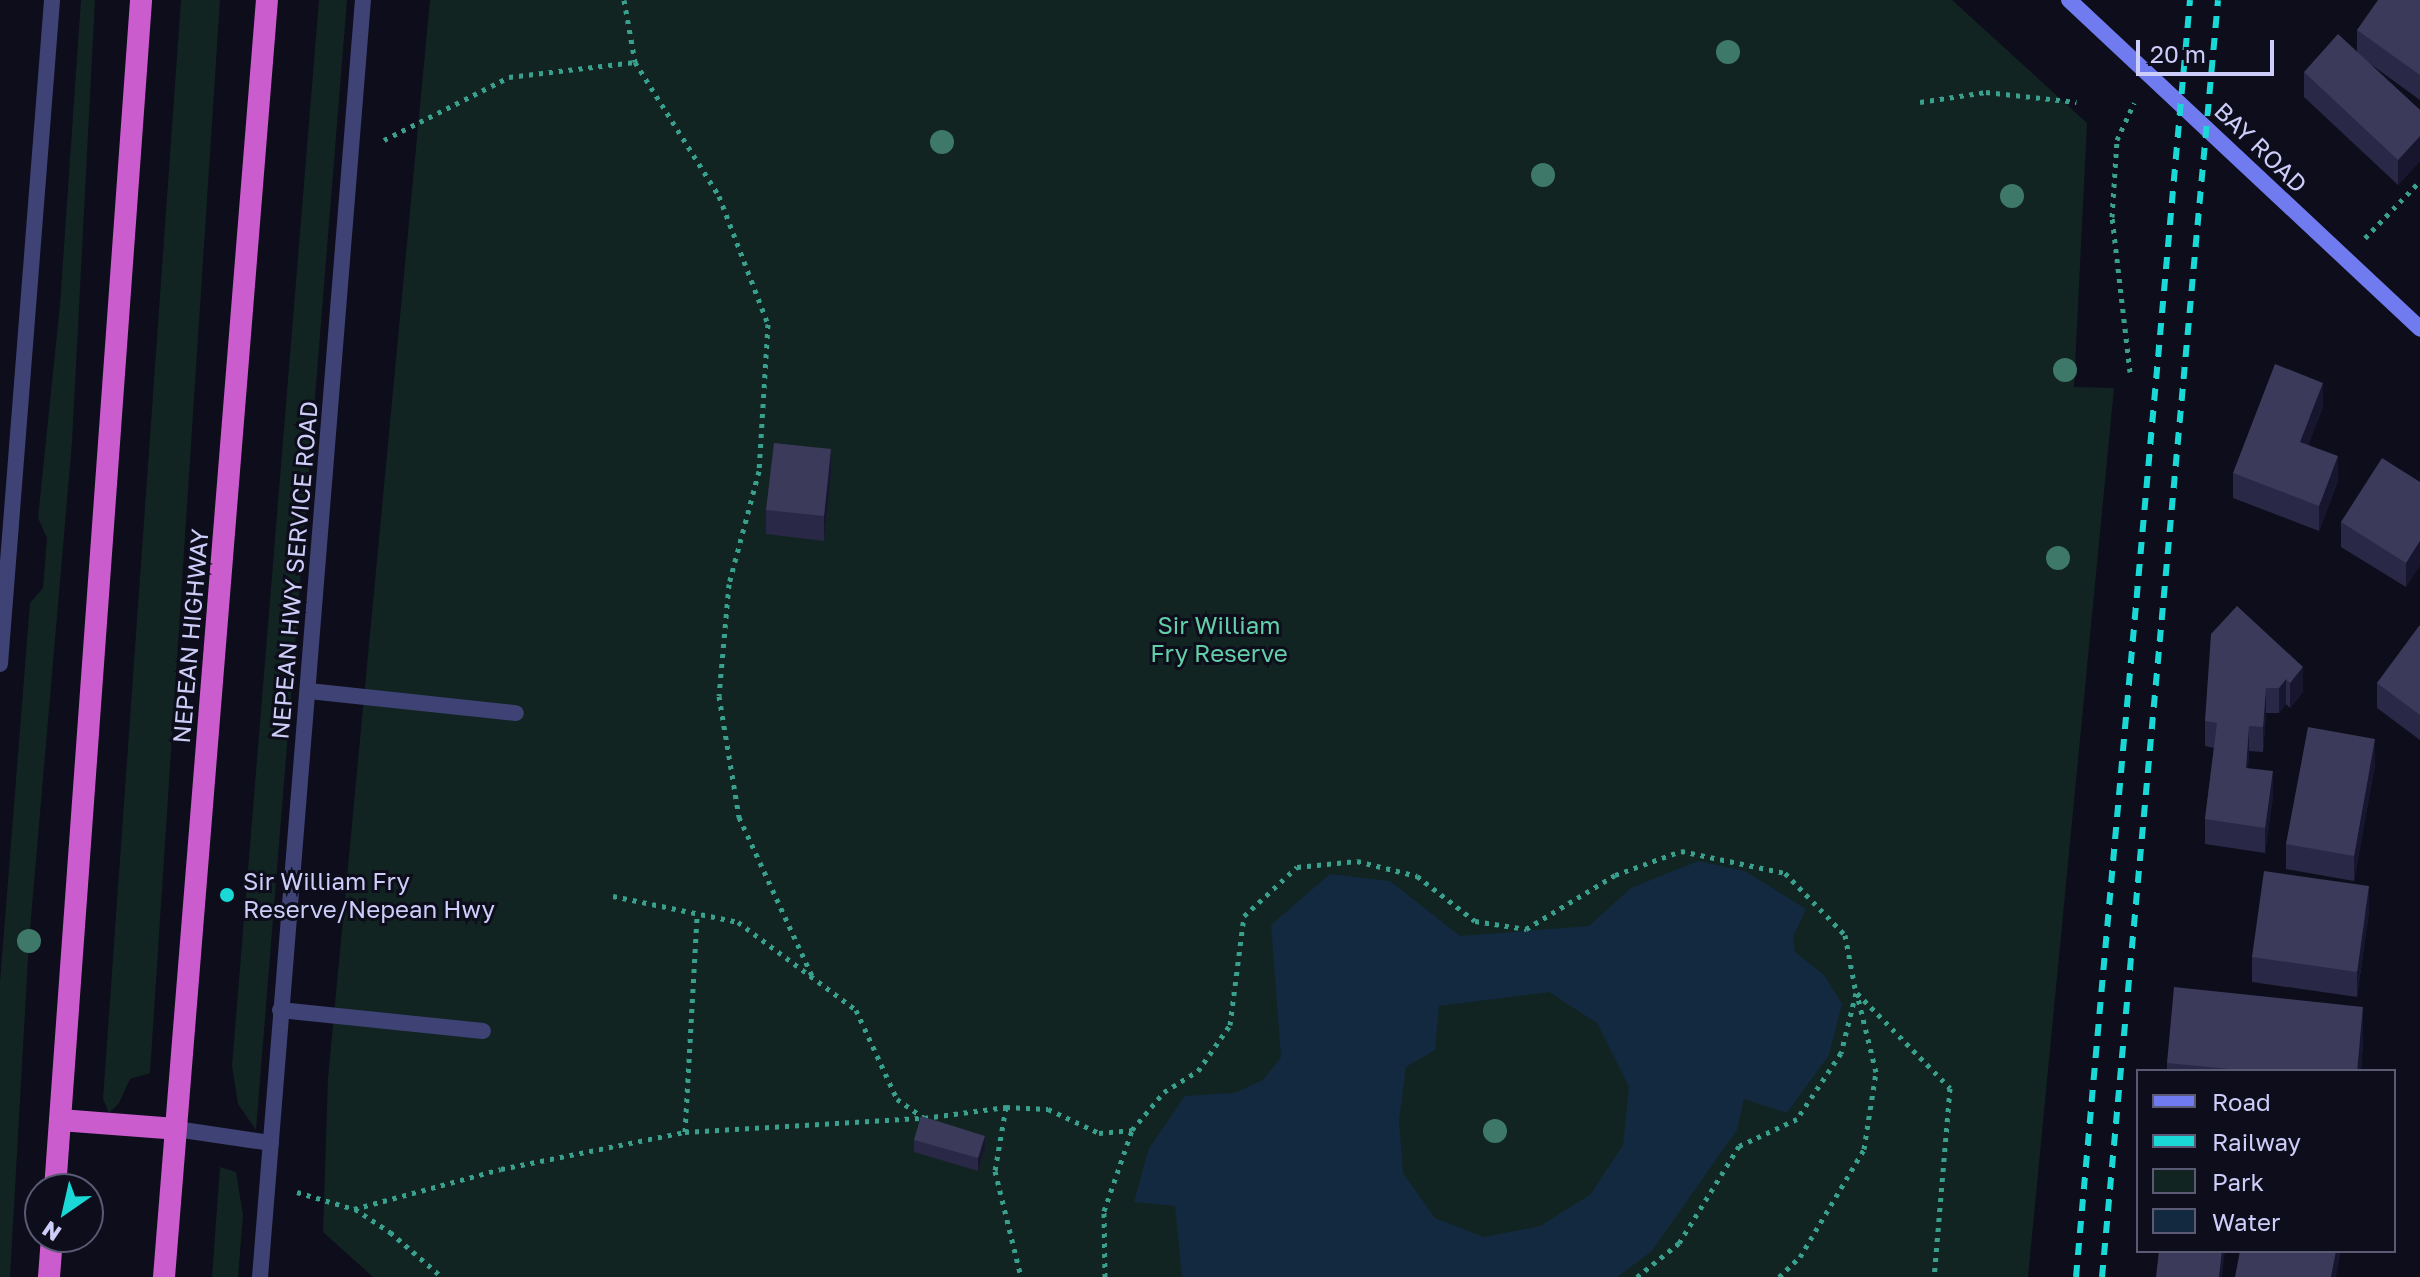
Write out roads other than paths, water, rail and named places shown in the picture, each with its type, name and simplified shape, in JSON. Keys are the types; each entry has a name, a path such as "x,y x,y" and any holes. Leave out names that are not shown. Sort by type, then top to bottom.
{"highway":[{"path":"56,1173 141,0"},
{"name":"NEPEAN HIGHWAY","path":"164,1277 267,0"},
{"path":"60,1120 176,1129"},
{"path":"49,1277 51,1253"}],"main road":[{"name":"BAY ROAD","path":"2069,0 2420,329"}],"street":[{"path":"0,664 52,0"},
{"name":"NEPEAN HWY SERVICE ROAD","path":"260,1277 363,0"},
{"path":"309,691 516,713"},
{"path":"280,1010 483,1031"},
{"path":"176,1129 271,1143"}],"water":[{"path":"1698,861 1745,871 1806,909 1793,937 1795,952 1824,975 1842,1004 1829,1055 1787,1113 1744,1099 1737,1130 1651,1252 1617,1277 1182,1277 1175,1206 1134,1202 1149,1148 1185,1096 1234,1093 1263,1080 1281,1057 1271,925 1330,874 1390,881 1460,936 1589,926 1631,888","holes":["1549,992 1597,1023 1629,1087 1623,1145 1590,1195 1540,1226 1484,1237 1435,1218 1403,1173 1399,1120 1406,1067 1435,1050 1439,1006"]}],"railway":[{"path":"2076,1277 2190,0"},
{"path":"2102,1277 2218,0"}],"place":[{"name":"Sir William Fry Reserve/Nepean Hwy","path":"227,895"}],"park label":[{"name":"Sir William Fry Reserve","path":"1219,639"}]}
